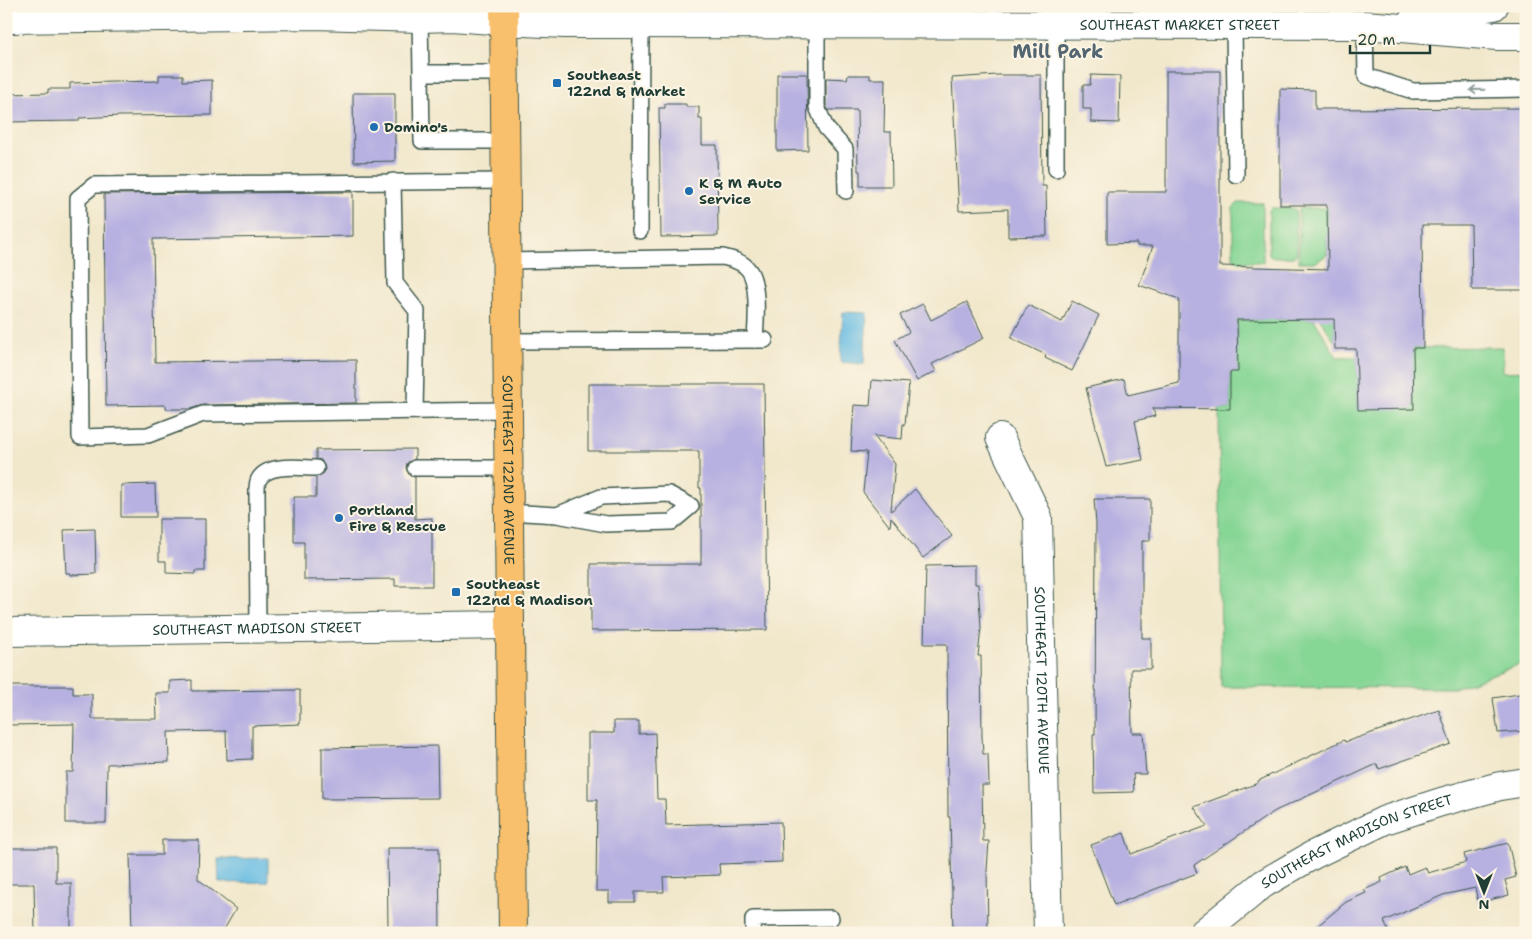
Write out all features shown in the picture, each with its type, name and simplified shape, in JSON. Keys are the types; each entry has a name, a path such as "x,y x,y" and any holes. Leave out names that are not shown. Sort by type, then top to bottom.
{"main road":[{"name":"SOUTHEAST 122ND AVENUE","path":"504,14 513,933"}],"street":[{"name":"SOUTHEAST MARKET STREET","path":"1365,25 1494,6"},
{"name":"SOUTHEAST MARKET STREET","path":"6,20 314,15 420,18 504,14 565,24 641,24 744,16 817,25 910,16 1056,25 1365,25 1497,36 1526,36"},
{"name":"SOUTHEAST 120TH AVENUE","path":"1000,438 1038,517 1048,933"},
{"name":"SOUTHEAST MADISON STREET","path":"6,632 509,625"},
{"name":"SOUTHEAST MADISON STREET","path":"1204,933 1263,884 1313,855 1385,820 1500,786 1526,782"}],"lane":[{"path":"420,18 422,141 505,142"},
{"path":"640,231 641,24"},
{"path":"817,25 817,107 826,128 845,149 846,191"},
{"path":"1056,25 1056,169"},
{"path":"1234,25 1236,174"},
{"path":"1365,25 1366,76 1412,91 1526,89"},
{"path":"421,73 505,73"},
{"path":"393,181 395,283 417,311 415,411"},
{"path":"506,181 94,185 78,198 80,437 148,435 203,414 507,410"},
{"path":"506,261 723,257 736,260 748,268 754,285 760,340 506,341"},
{"path":"258,628 257,491 259,479 268,470 316,468"},
{"path":"415,468 508,468"},
{"path":"508,512 557,515 606,524 672,522 692,506 668,494 601,498 557,515"},
{"path":"753,933 753,919 831,918"}],"green space":[{"path":"1238,203 1263,203 1263,262 1239,262 1233,258 1233,208"},
{"path":"1271,208 1293,208 1296,210 1297,254 1293,257 1272,257 1269,254 1269,210"},
{"path":"1299,208 1327,208 1327,255 1316,262 1299,262"},
{"path":"1333,271 1335,342 1319,317"},
{"path":"1314,319 1337,357 1357,357 1358,409 1413,348 1503,347 1503,372 1526,371 1526,662 1456,688 1221,687 1219,409 1230,409 1230,372 1238,371 1237,320"}],"water":[{"path":"843,312 867,313 864,364 840,362"},
{"path":"268,858 268,882 219,883 218,859"}],"building":[{"path":"1166,71 1220,71 1220,266 1328,269 1327,205 1280,205 1280,89 1315,90 1315,109 1526,108 1526,290 1472,290 1471,225 1422,225 1423,348 1413,348 1414,409 1358,410 1356,349 1335,349 1334,319 1237,320 1238,372 1230,372 1230,409 1153,408 1155,416 1135,421 1143,460 1106,467 1086,388 1124,379 1128,395 1179,383 1179,299 1139,285 1153,246 1137,246 1137,243 1107,244 1107,192 1166,192"},
{"path":"777,74 807,74 808,150 777,151"},
{"path":"159,75 183,75 183,81 212,80 212,115 120,116 79,118 79,121 6,122 6,94 48,93 48,89 70,89 70,83 159,81"},
{"path":"848,75 870,75 870,79 885,79 884,132 891,132 892,186 860,186 857,110 828,110 826,105 826,78 847,79"},
{"path":"1041,75 1042,186 1046,186 1047,236 1008,237 1008,209 959,211 952,78"},
{"path":"1091,75 1120,76 1119,123 1091,122 1091,109 1083,109 1083,85 1090,85"},
{"name":"Domino's","path":"353,93 395,93 395,161 354,162"},
{"name":"K & M Auto Service","path":"665,104 686,104 686,107 699,107 699,119 702,119 702,145 717,145 718,236 661,237 659,108 665,108"},
{"path":"353,192 353,236 153,239 155,362 356,360 356,403 203,405 190,409 166,409 166,405 106,406 104,194"},
{"path":"1072,301 1099,315 1072,371 1045,358 1046,355 1011,338 1028,305 1062,322"},
{"path":"967,302 984,338 932,364 936,371 917,381 895,340 909,332 900,315 923,304 931,320"},
{"path":"872,380 909,383 902,439 874,436 895,464 891,511 915,489 952,536 923,558 891,517 890,527 863,492 867,452 851,451 854,405 870,406"},
{"path":"588,384 764,384 767,630 591,631 591,564 701,564 701,488 699,488 699,451 588,451"},
{"path":"415,449 415,459 407,463 406,468 410,476 415,477 415,519 432,518 432,586 395,586 395,579 304,580 304,542 294,542 294,497 316,497 316,477 324,473 325,468 321,460 316,459 316,450"},
{"path":"155,484 156,517 121,517 121,485"},
{"path":"1094,499 1150,499 1150,541 1142,541 1142,638 1151,638 1151,669 1131,669 1132,733 1143,733 1146,774 1133,774 1134,792 1094,793 1096,524"},
{"path":"159,519 205,519 205,571 195,571 195,574 166,573 166,561 159,561"},
{"path":"95,529 96,574 70,575 70,573 66,573 64,530"},
{"path":"975,565 975,584 978,584 981,628 978,656 981,656 983,754 988,754 989,785 982,785 983,841 989,841 987,870 988,933 953,933 950,817 948,817 947,644 924,644 926,566"},
{"path":"192,680 192,691 300,690 300,724 252,726 252,759 227,760 226,731 168,732 169,762 107,764 106,823 66,823 66,772 73,772 74,724 6,725 6,686 73,686 73,694 92,694 92,719 157,719 156,693 170,693 170,681"},
{"path":"1526,693 1526,731 1498,733 1493,698"},
{"path":"1439,710 1451,744 1379,769 1377,764 1275,811 1194,865 1197,873 1114,905 1091,845 1124,833 1131,854 1207,826 1194,807 1258,783 1258,781 1344,740 1345,742"},
{"path":"614,721 639,721 639,734 655,733 657,799 665,799 666,825 781,822 782,862 719,864 720,875 663,877 664,892 635,892 635,902 609,902 609,891 596,891 597,800 588,800 588,733 614,733"},
{"path":"437,746 438,798 322,799 322,748"},
{"path":"162,840 199,840 198,879 236,909 222,933 132,933 130,855 162,855"},
{"path":"1508,843 1516,877 1505,880 1509,895 1478,903 1475,888 1443,895 1384,921 1389,933 1309,933 1346,902 1366,893 1364,890 1382,882 1381,878 1405,867 1408,874 1425,867 1428,873 1466,862 1464,854"},
{"path":"9,848 56,848 56,883 71,883 71,933 35,933 34,884 9,884"},
{"path":"387,848 439,848 440,929 388,929"}],"place":[{"name":"Southeast 122nd & Market","path":"557,83"},
{"name":"Domino's","path":"374,127"},
{"name":"K & M Auto Service","path":"689,191"},
{"name":"Portland Fire & Rescue","path":"339,518"},
{"name":"Southeast 122nd & Madison","path":"456,592"}],"district":[{"name":"Mill Park","path":"1058,51"}]}
